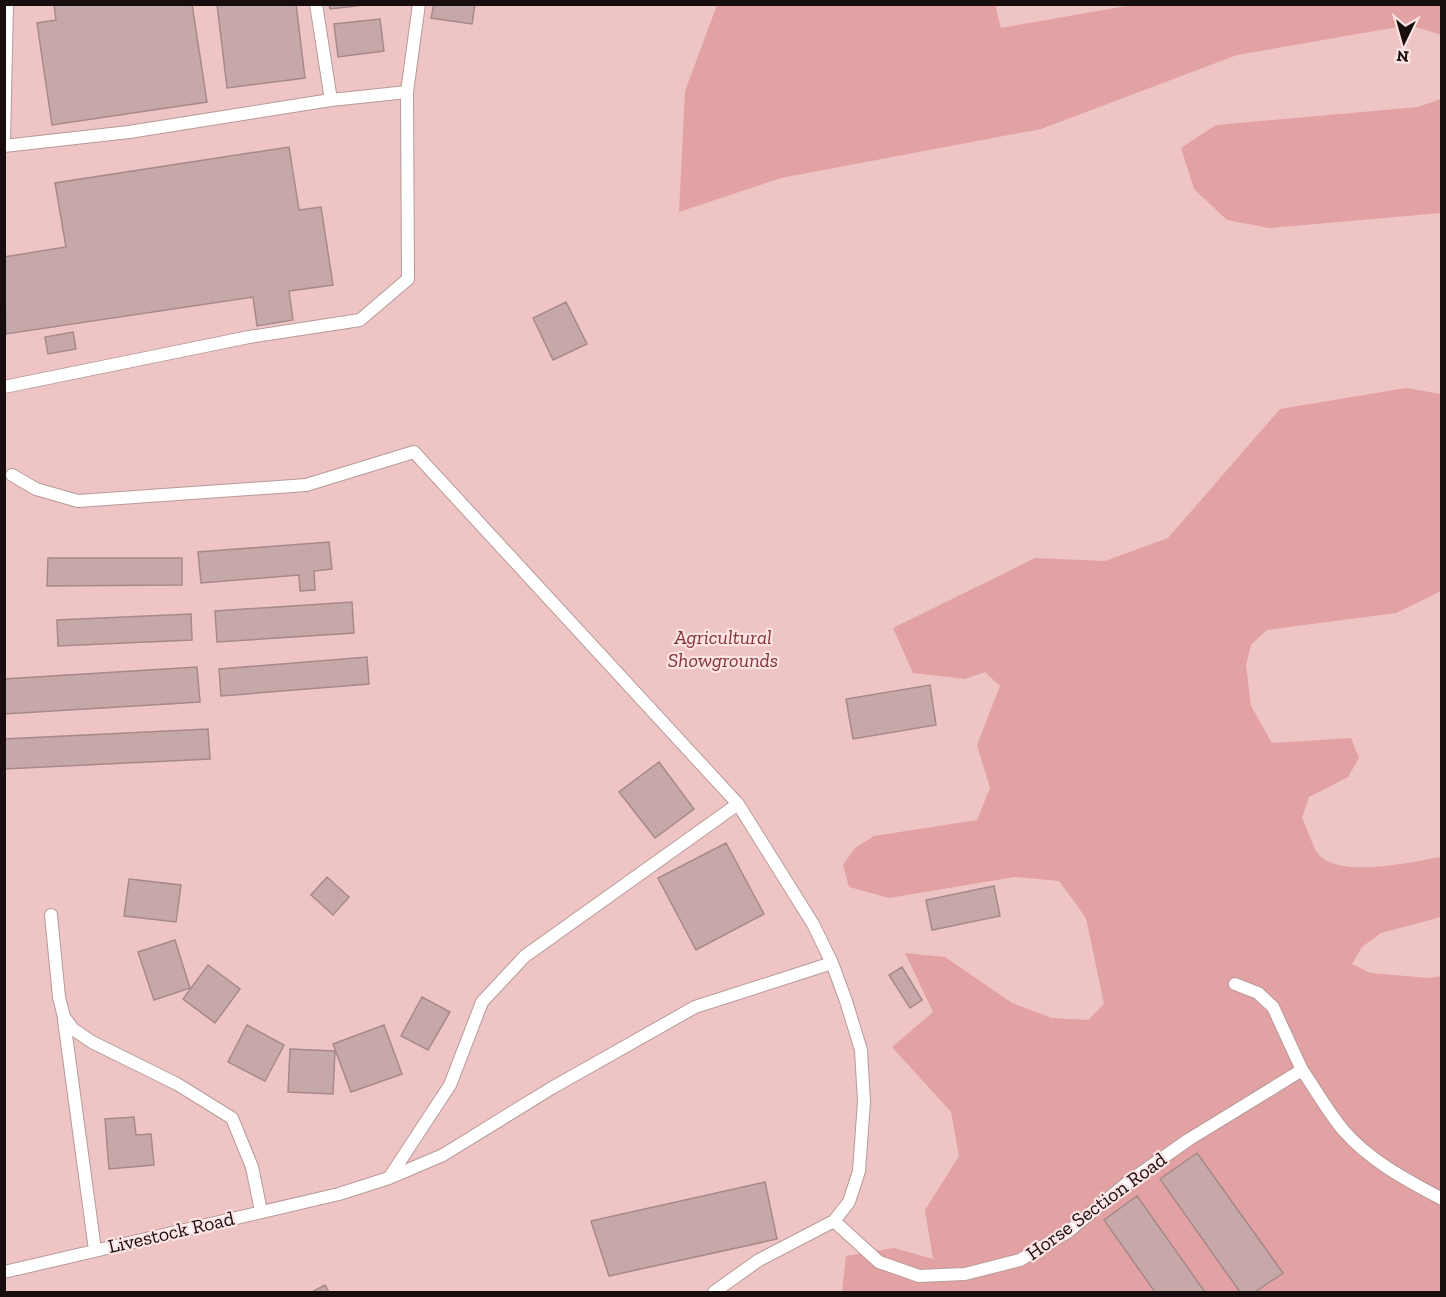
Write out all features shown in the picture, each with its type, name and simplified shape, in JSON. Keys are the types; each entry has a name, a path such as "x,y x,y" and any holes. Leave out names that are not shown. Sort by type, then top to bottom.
{"lane":[{"path":"4,140 7,4"},
{"path":"316,4 331,100"},
{"path":"4,387 249,338 360,320 408,279 407,92 419,4"},
{"path":"4,146 129,132 331,100 407,92"},
{"path":"12,475 36,489 78,501 306,485 414,452 738,804 813,924 832,963 861,1050 864,1102 859,1171 849,1202 834,1221 759,1260 714,1293"},
{"path":"389,1178 450,1084 482,1002 525,956 738,804"},
{"path":"51,915 58,997 64,1017 95,1250"},
{"name":"Livestock Road","path":"4,1272 339,1194 389,1178 443,1155 550,1089 695,1007 832,963"},
{"path":"1235,984 1258,993 1273,1007 1302,1070 1343,1130 1367,1153 1409,1182 1442,1199"},
{"path":"64,1017 73,1029 92,1042 177,1084 232,1118 252,1167 261,1211"},
{"name":"Horse Section Road","path":"834,1221 879,1262 919,1276 965,1274 1020,1260 1069,1231 1127,1183 1188,1140 1302,1070"}],"green space":[{"name":"Agricultural Showgrounds","path":"5,5 1441,5 1441,1292 5,1292"}],"shaded area":[{"path":"1441,4 1442,35 1409,25 1237,55 1041,129 781,178 679,212 685,91 717,5 995,5 1001,28 1132,5"},
{"path":"1441,99 1441,213 1269,228 1227,220 1194,189 1181,148 1216,125 1418,107"},
{"path":"1406,388 1441,394 1441,591 1396,613 1267,630 1251,645 1246,665 1251,706 1272,743 1351,738 1359,758 1348,777 1309,797 1302,818 1320,856 1331,863 1361,867 1396,865 1441,857 1441,917 1381,933 1362,947 1352,964 1370,973 1430,978 1441,976 1441,1292 842,1292 846,1256 894,1248 933,1259 925,1210 959,1156 951,1112 892,1047 933,1012 905,953 945,957 1012,1003 1052,1018 1088,1020 1104,1004 1086,918 1059,881 1015,877 889,898 849,887 843,865 855,848 874,836 977,820 990,788 977,745 1000,686 985,672 965,679 913,673 893,628 1035,558 1105,561 1168,538 1280,409"}],"building":[{"path":"54,4 192,4 207,102 52,125 37,23 56,20"},
{"path":"217,4 296,4 305,78 227,88"},
{"path":"329,4 373,4 330,9"},
{"path":"434,4 475,4 472,24 431,18"},
{"path":"380,19 384,51 338,57 334,24"},
{"path":"289,147 299,210 321,207 333,285 289,291 293,320 257,326 253,297 6,334 4,257 66,247 55,183"},
{"path":"566,302 587,344 553,360 533,318"},
{"path":"73,332 76,349 48,354 45,337"},
{"path":"329,542 332,569 314,571 315,590 300,591 299,575 201,583 198,552"},
{"path":"48,558 182,558 182,585 47,586"},
{"path":"352,602 354,633 217,642 215,611"},
{"path":"191,614 192,640 58,646 57,620"},
{"path":"367,657 369,684 221,696 219,669"},
{"path":"197,667 200,702 4,714 4,679"},
{"path":"930,685 936,725 853,739 846,699"},
{"path":"208,729 210,759 4,769 4,739"},
{"path":"659,762 694,809 655,838 619,792"},
{"path":"726,843 764,914 696,950 658,878"},
{"path":"327,877 349,897 333,915 311,895"},
{"path":"129,879 181,885 176,922 124,916"},
{"path":"994,886 1000,916 932,930 926,900"},
{"path":"175,940 190,988 154,1000 138,952"},
{"path":"208,965 240,989 215,1023 183,999"},
{"path":"902,967 922,1000 910,1008 889,975"},
{"path":"422,997 450,1012 428,1050 401,1036"},
{"path":"247,1025 284,1045 265,1081 228,1062"},
{"path":"384,1025 402,1074 351,1092 333,1044"},
{"path":"290,1049 335,1051 333,1094 288,1092"},
{"path":"134,1117 136,1135 151,1134 154,1165 109,1169 105,1119"},
{"path":"1197,1153 1283,1273 1255,1292 1240,1292 1160,1179"},
{"path":"765,1182 777,1239 609,1276 591,1221"},
{"path":"1137,1196 1205,1292 1155,1292 1104,1220"},
{"path":"325,1285 329,1292 312,1292"}]}
